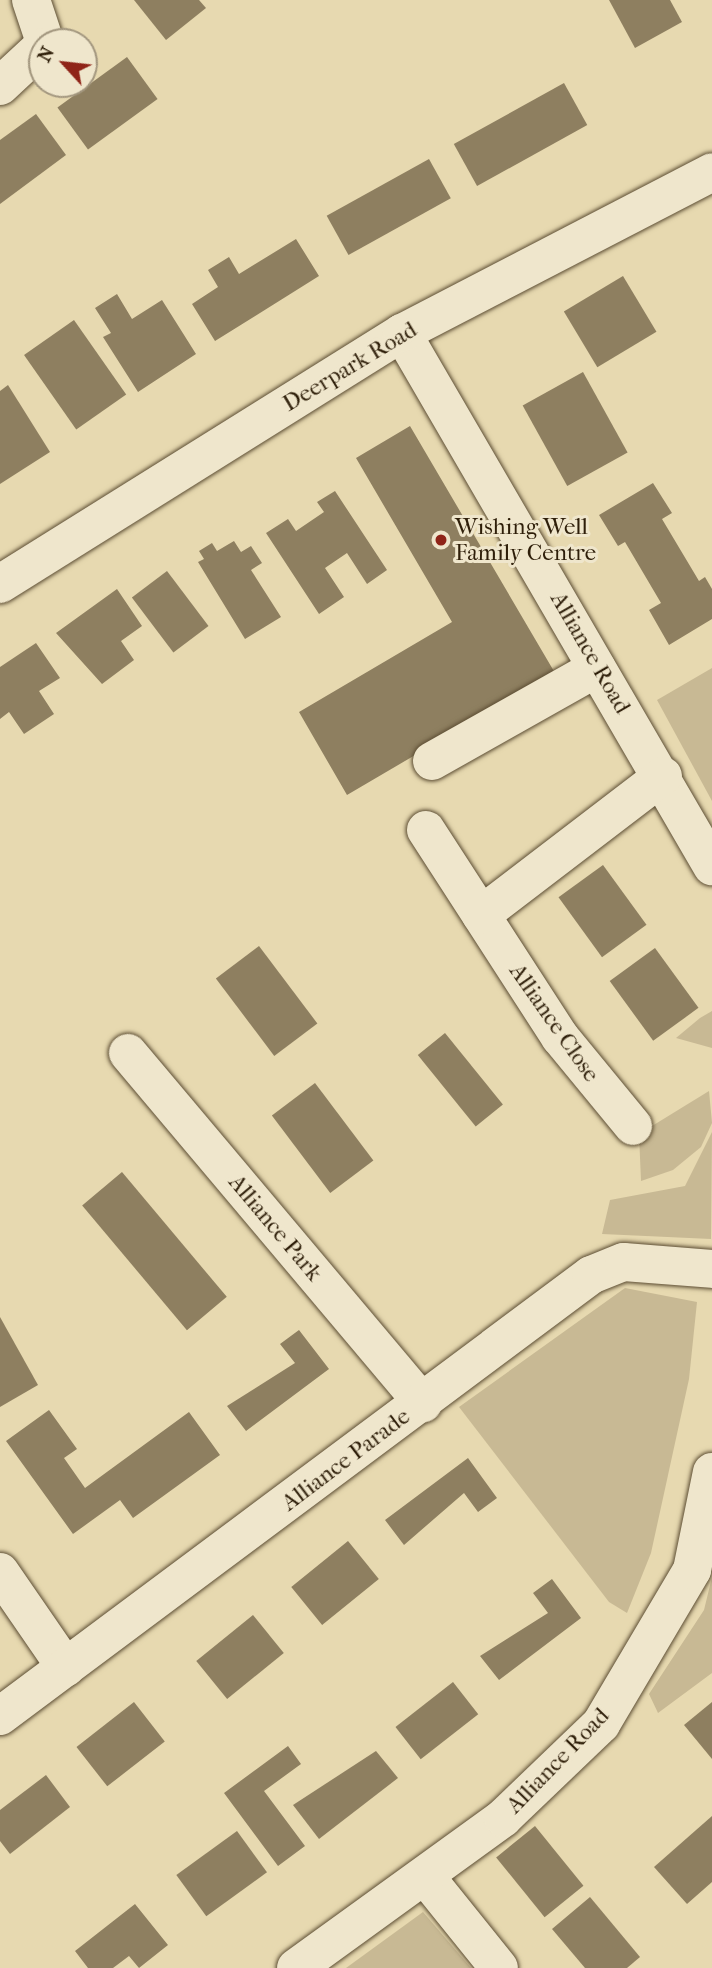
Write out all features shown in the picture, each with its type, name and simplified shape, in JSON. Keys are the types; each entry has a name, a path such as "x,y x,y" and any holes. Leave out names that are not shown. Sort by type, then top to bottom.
{"street":[{"path":"31,0 40,28"},
{"path":"0,86 28,60"},
{"name":"Deerpark Road","path":"0,584 402,333 712,172"},
{"name":"Alliance Road","path":"402,333 663,776 712,866"},
{"path":"432,761 597,668"},
{"path":"481,915 663,776"},
{"name":"Alliance Close","path":"426,830 560,1037 633,1126"},
{"name":"Alliance Park","path":"128,1052 423,1403"},
{"name":"Alliance Parade","path":"0,1716 423,1403 591,1275 624,1262 712,1269"},
{"name":"Alliance Road","path":"296,1968 503,1818 601,1724 692,1570 712,1472"},
{"path":"0,1572 66,1668"},
{"path":"425,1876 499,1968"}],"shaded area":[{"path":"712,668 712,801 657,700"},
{"path":"712,1011 712,1048 676,1038 700,1018"},
{"path":"709,1091 712,1123 701,1147 673,1170 641,1181 639,1134"},
{"path":"712,1132 711,1239 602,1234 610,1200 685,1186"},
{"path":"625,1288 697,1302 689,1379 651,1553 627,1613 609,1602 459,1407"},
{"path":"712,1577 712,1673 658,1713 649,1694 704,1610"},
{"path":"423,1912 471,1968 346,1968"}],"building":[{"path":"134,0 199,0 206,8 166,40"},
{"path":"609,0 670,0 682,22 635,48"},
{"path":"127,57 158,99 88,150 57,108 71,98 98,98 98,78"},
{"path":"564,83 587,125 477,186 454,144"},
{"path":"36,114 66,155 0,204 0,140"},
{"path":"429,159 451,198 348,255 327,216"},
{"path":"296,239 319,276 215,341 192,304 218,287 208,270 229,257 239,274"},
{"path":"623,276 656,332 597,367 564,312"},
{"path":"117,294 132,319 162,300 196,354 138,392 103,337 111,333 95,308"},
{"path":"74,320 126,395 76,430 24,355"},
{"path":"583,372 628,452 567,486 523,405"},
{"path":"8,385 50,452 0,484 0,391"},
{"name":"Wishing Well Family Centre","path":"410,426 555,673 347,795 299,712 452,622 356,458"},
{"path":"653,483 672,513 662,519 699,581 705,577 712,589 712,619 669,645 649,610 661,603 625,542 618,546 599,515"},
{"path":"335,491 387,570 367,584 347,553 325,568 344,597 319,614 266,533 288,519 296,531 324,512 317,502"},
{"path":"234,541 241,552 251,546 262,563 251,570 281,617 245,639 198,562 204,559 199,551 212,543 217,551"},
{"path":"167,571 209,626 173,653 132,597"},
{"path":"117,589 142,626 121,641 134,660 102,684 56,633"},
{"path":"36,643 60,678 39,691 54,714 24,734 9,712 0,719 0,667"},
{"path":"603,865 646,925 602,957 559,897"},
{"path":"259,946 317,1023 274,1056 216,978"},
{"path":"655,948 698,1008 653,1041 610,981"},
{"path":"445,1033 503,1104 476,1127 418,1055"},
{"path":"315,1083 373,1160 330,1193 272,1115"},
{"path":"122,1172 227,1297 187,1330 82,1205"},
{"path":"0,1317 38,1385 0,1407"},
{"path":"299,1330 329,1369 246,1431 227,1406 295,1363 280,1344"},
{"path":"49,1410 77,1449 64,1458 85,1488 189,1412 220,1455 133,1518 120,1500 73,1534 6,1441"},
{"path":"468,1458 497,1498 478,1512 464,1493 404,1545 385,1520"},
{"path":"348,1541 379,1579 322,1625 291,1587"},
{"path":"552,1579 581,1618 499,1680 480,1656 548,1613 533,1593"},
{"path":"253,1615 284,1653 227,1699 196,1661"},
{"path":"453,1682 478,1714 421,1759 395,1727"},
{"path":"134,1702 165,1741 107,1786 76,1747"},
{"path":"712,1702 712,1759 684,1725"},
{"path":"288,1746 301,1764 264,1791 305,1846 278,1866 224,1793"},
{"path":"376,1751 398,1778 319,1839 293,1805"},
{"path":"46,1775 70,1807 10,1854 0,1841 0,1810"},
{"path":"712,1816 712,1882 687,1904 654,1867"},
{"path":"535,1826 583,1886 545,1917 496,1857"},
{"path":"237,1831 267,1872 206,1916 176,1875"},
{"path":"590,1897 640,1957 627,1968 585,1968 552,1929"},
{"path":"135,1904 168,1945 139,1968 129,1956 113,1968 88,1968 75,1951"}],"place":[{"name":"Wishing Well Family Centre","path":"441,540"}]}
